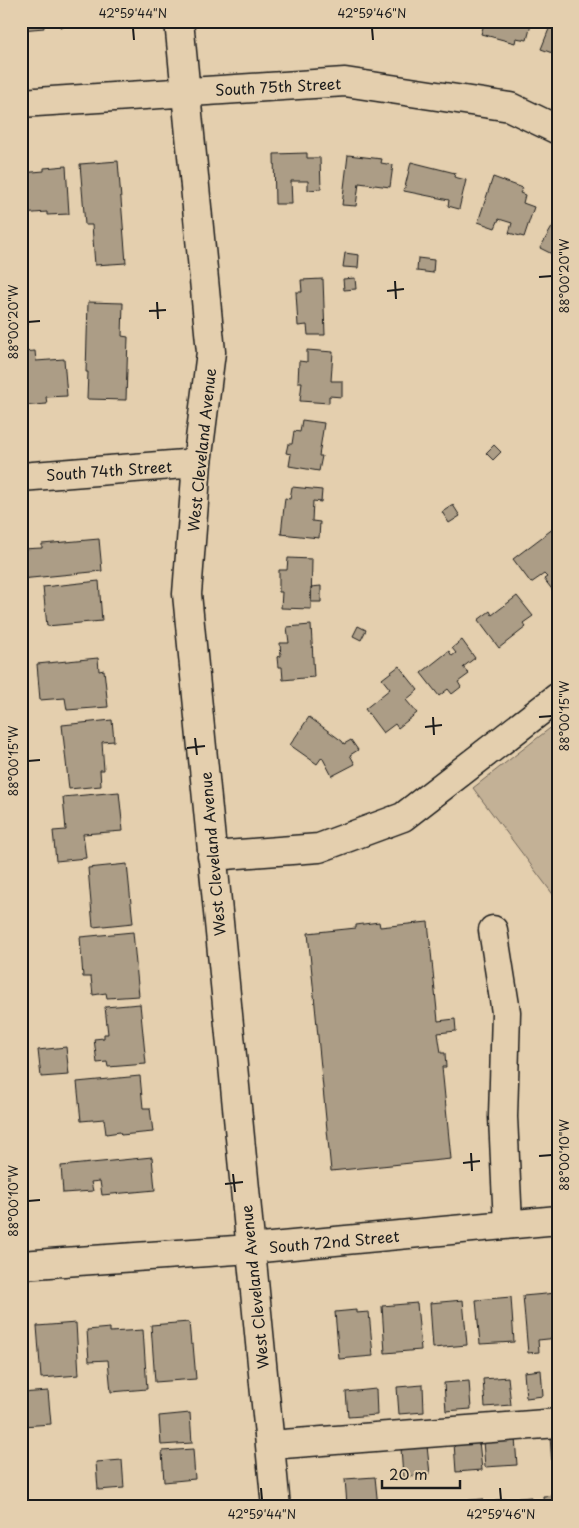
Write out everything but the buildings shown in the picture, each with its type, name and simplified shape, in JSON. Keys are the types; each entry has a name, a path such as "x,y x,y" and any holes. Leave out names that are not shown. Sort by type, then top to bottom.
{"street":[{"name":"West Cleveland Avenue","path":"179,21 211,352 197,463 187,594 276,1507"},
{"name":"South 75th Street","path":"21,103 345,82 510,107 558,130"},
{"name":"South 74th Street","path":"21,477 197,463"},
{"path":"212,856 319,848 404,817 558,697"},
{"path":"493,930 506,1012 503,1117 508,1224"},
{"name":"South 72nd Street","path":"21,1265 250,1249 558,1220"},
{"path":"270,1445 558,1423"}],"shaded area":[{"path":"558,722 558,901 473,788"}]}
